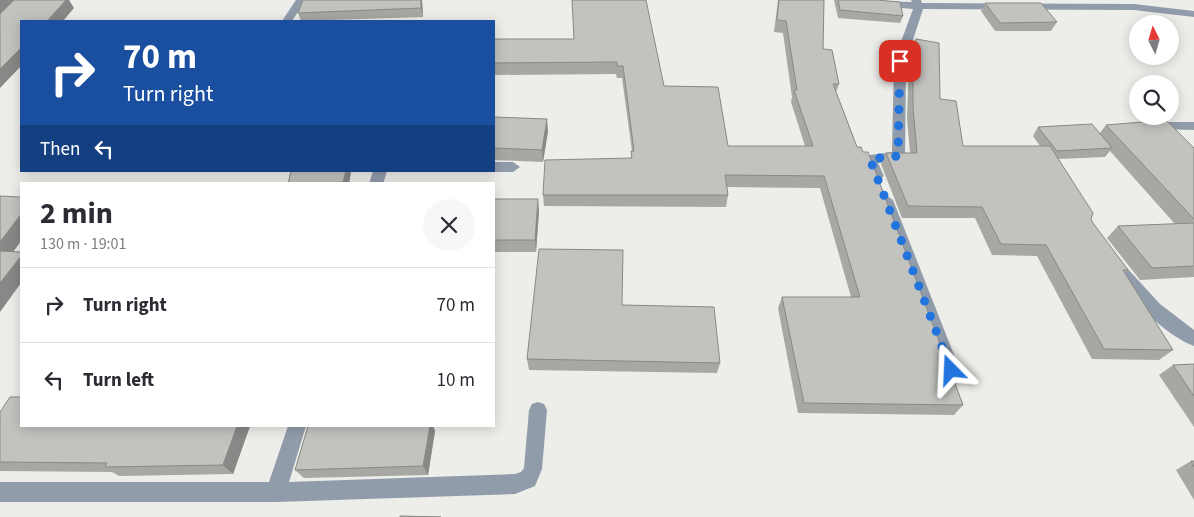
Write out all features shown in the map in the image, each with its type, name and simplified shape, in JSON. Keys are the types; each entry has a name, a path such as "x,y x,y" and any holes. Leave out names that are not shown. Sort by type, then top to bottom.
{"street":[{"path":"288,20 301,0"},
{"path":"844,0 1124,7 1194,14"},
{"path":"917,3 917,15 900,61 898,156 870,159 951,370"},
{"path":"1137,126 1194,126"},
{"path":"495,167 513,167"},
{"path":"1111,258 1132,287 1156,311 1174,328 1194,339"},
{"path":"0,492 276,492 515,484 528,479 533,469 538,410"},
{"path":"276,492 297,427"}],"building":[{"path":"14,0 66,0 48,20 20,20 20,49 0,69 0,14"},
{"path":"303,0 421,0 421,8 298,13"},
{"path":"572,0 646,0 664,86 718,87 728,146 813,146 794,90 797,90 786,21 777,20 779,0 824,0 823,49 832,50 839,84 833,84 857,147 861,147 863,152 868,152 963,405 804,403 782,297 860,297 824,176 725,175 728,195 543,195 545,160 632,158 631,151 634,151 623,66 617,66 617,62 495,63 495,39 574,39"},
{"path":"838,0 900,2 903,16 840,10"},
{"path":"985,3 1041,3 1057,22 1000,23"},
{"path":"916,39 939,43 940,99 956,101 963,146 1050,146 1093,213 1091,219 1093,223 1128,270 1123,270 1173,350 1104,349 1046,245 1001,244 982,207 908,206 886,153 917,153 913,107 913,48"},
{"path":"495,117 547,119 542,150 495,148"},
{"path":"1129,123 1129,125 1171,125 1194,148 1194,219 1106,125"},
{"path":"1092,124 1112,148 1057,151 1038,127"},
{"path":"291,172 346,172 343,182 288,182"},
{"path":"0,196 20,197 20,215 0,242"},
{"path":"495,199 538,199 535,240 495,240"},
{"path":"1194,223 1194,266 1152,268 1118,226"},
{"path":"539,249 623,250 622,305 714,307 720,363 527,359"},
{"path":"0,251 20,252 20,257 0,283"},
{"path":"1194,364 1194,396 1173,365"},
{"path":"10,397 20,397 20,427 237,427 223,465 105,467 107,463 0,462 0,412"},
{"path":"308,427 430,427 423,466 295,470"},
{"path":"400,516 441,517 400,517"}],"route":[{"path":"900,61 898,156 870,159 951,370"}]}
